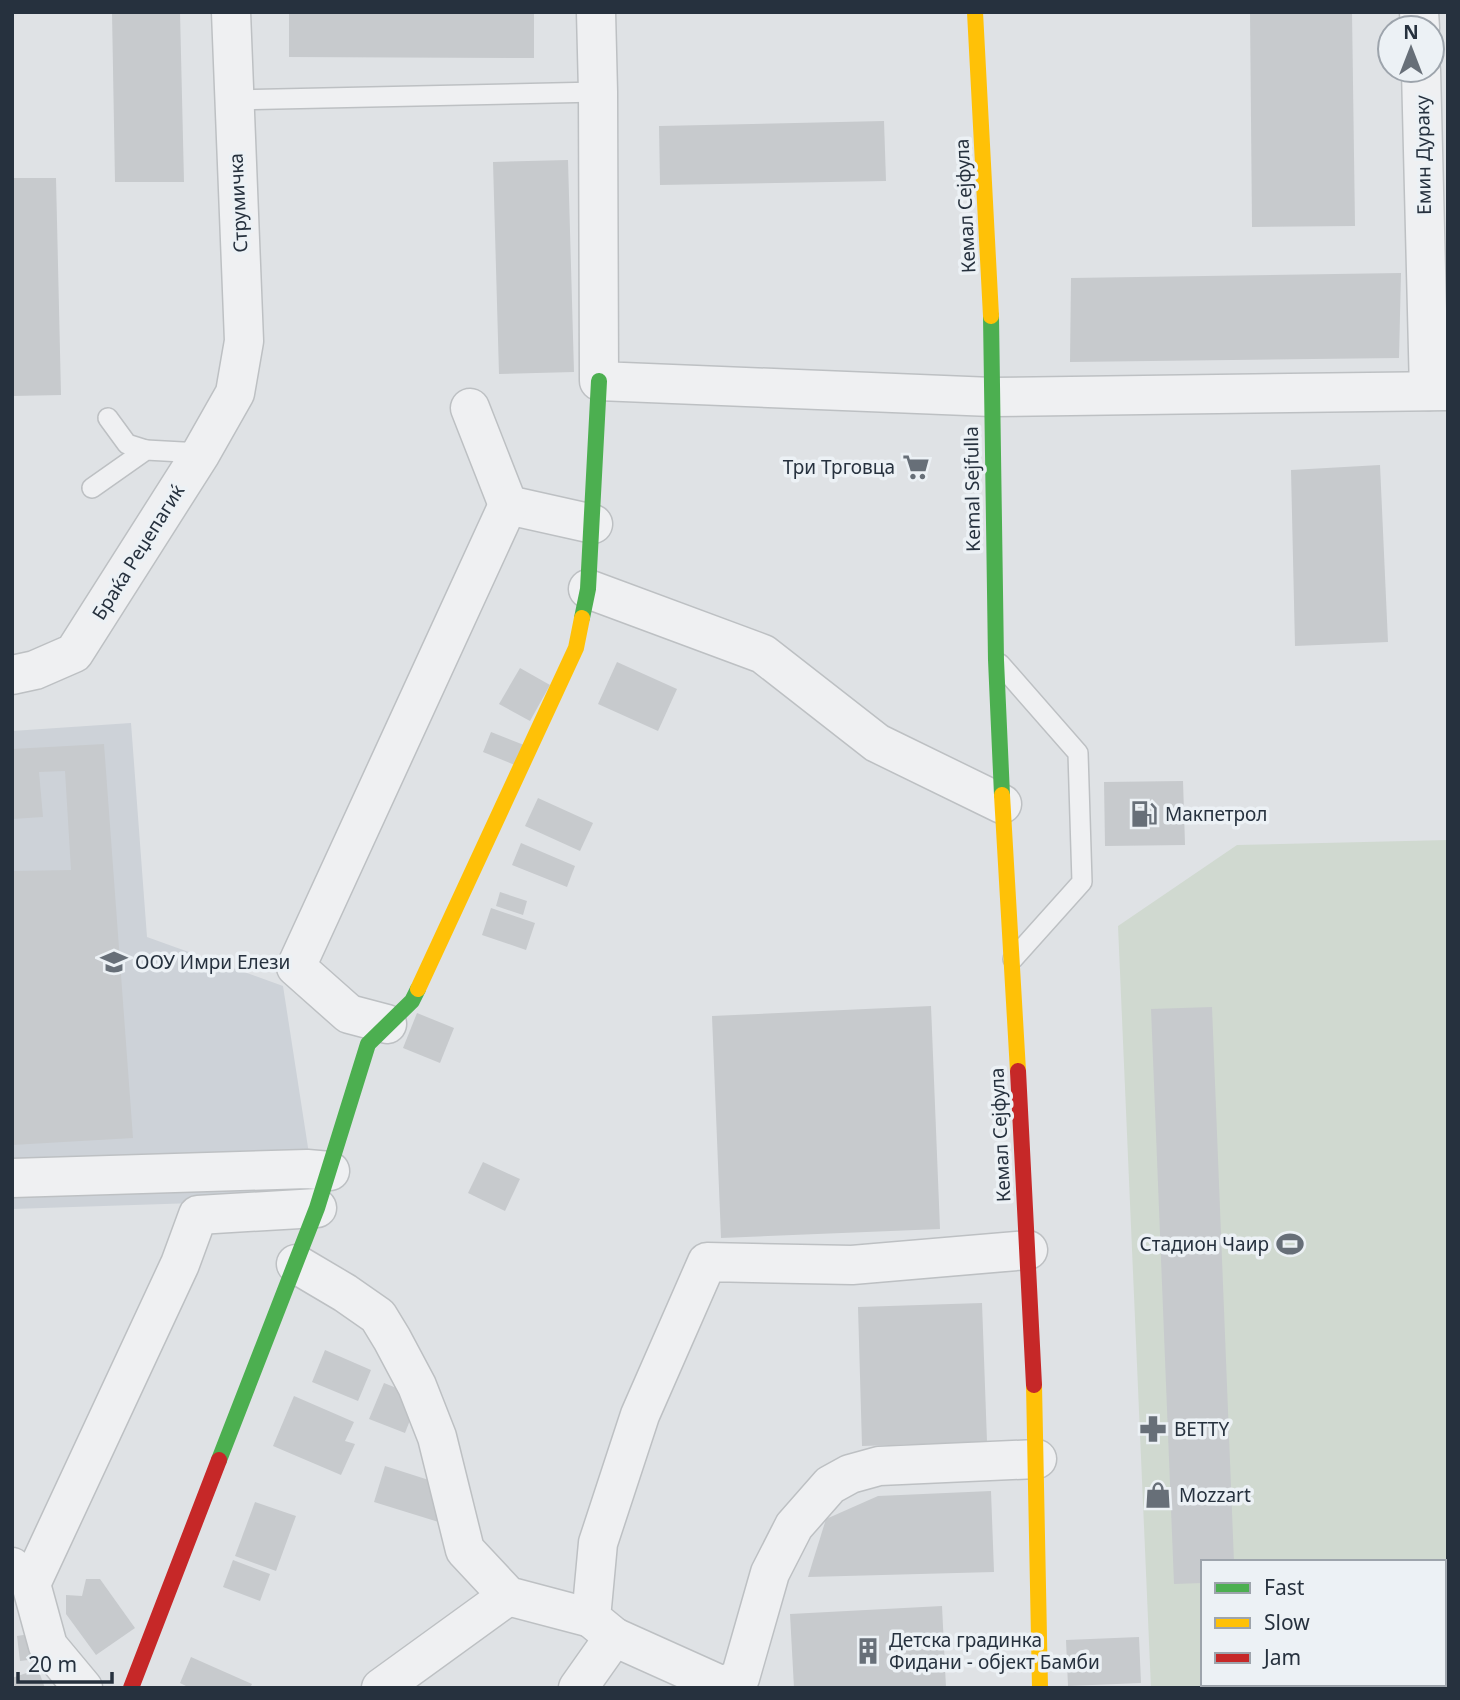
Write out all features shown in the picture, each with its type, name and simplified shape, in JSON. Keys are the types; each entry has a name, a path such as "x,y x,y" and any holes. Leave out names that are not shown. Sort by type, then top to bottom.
{"street":[{"name":"Струмичка","path":"231,12 244,341 235,393"},
{"path":"131,1688 317,1209 368,1044 412,1001 576,648 589,589 599,381 596,12"},
{"name":"Кемал Сејфула","path":"975,12 991,303 992,397"},
{"name":"Емин Дураку","path":"1422,84 1436,239 1438,391"},
{"path":"599,381 992,397 1438,391"},
{"name":"Браќа Реџепагиќ","path":"12,675 35,670 74,653 201,453 235,393"},
{"name":"Kemal Sejfulla","path":"992,397 995,581"},
{"path":"387,1024 349,1014 296,967 508,505 470,408"},
{"path":"508,505 593,524"},
{"name":"Кемал Сејфула","path":"995,581 1002,804 1028,1250 1037,1459 1040,1688"},
{"path":"589,589 763,654 877,743 1002,804"},
{"path":"12,1178 307,1169 330,1171"},
{"path":"83,1688 48,1646 22,1576 174,1276 198,1215 317,1209"},
{"path":"578,1688 603,1628 598,1543 640,1415 707,1262 852,1265 1028,1250"},
{"path":"296,1264 378,1316 417,1386 437,1437 465,1550 508,1596 603,1628 723,1686 740,1678 770,1573 794,1526 830,1485 850,1474 879,1466 1037,1459"},
{"path":"381,1688 508,1596"}],"lane":[{"path":"233,100 598,92"},
{"path":"108,418 127,444 146,450 201,453"},
{"path":"92,488 146,450"},
{"path":"996,660 1078,753 1082,883 1012,960"}],"shaded area":[{"name":"ООУ Имри Елези","path":"131,723 147,937 283,986 316,1199 12,1209 12,731"},
{"name":"Стадион Чаир","path":"1448,840 1448,1678 1446,1560 1201,1560 1201,1686 1290,1686 1151,1688 1118,926 1237,845"}],"building":[{"path":"112,12 180,12 184,182 115,182"},
{"path":"289,12 534,12 534,58 289,57"},
{"path":"1250,12 1352,12 1355,226 1252,227"},
{"path":"884,121 886,181 660,185 659,126"},
{"path":"568,160 574,372 499,374 493,162"},
{"path":"12,178 56,178 61,395 12,396"},
{"path":"1401,273 1399,358 1070,362 1071,278"},
{"path":"1380,465 1388,642 1295,646 1291,470"},
{"path":"617,662 677,689 658,731 598,704"},
{"path":"520,668 550,685 530,721 499,704"},
{"path":"491,732 524,745 515,765 483,752"},
{"path":"104,744 133,1138 12,1145 12,871 71,870 65,771 39,772 43,817 12,819 12,749"},
{"name":"Макпетрол","path":"1183,781 1185,845 1105,846 1104,782"},
{"path":"538,798 593,823 580,851 525,826"},
{"path":"521,843 575,866 567,887 512,865"},
{"path":"500,892 527,901 523,915 496,906"},
{"path":"491,908 535,923 526,950 482,935"},
{"path":"931,1006 940,1229 721,1238 712,1016"},
{"path":"1212,1007 1234,1560 1201,1560 1201,1583 1174,1584 1151,1009"},
{"path":"417,1013 454,1028 440,1063 403,1048"},
{"path":"483,1162 520,1179 505,1211 468,1193"},
{"path":"982,1303 987,1442 862,1446 858,1307"},
{"path":"325,1350 371,1370 358,1401 312,1382"},
{"path":"384,1383 419,1397 405,1433 369,1419"},
{"path":"294,1396 354,1422 345,1441 355,1444 341,1475 273,1446"},
{"path":"385,1466 435,1482 431,1495 452,1501 445,1524 374,1502"},
{"path":"991,1491 994,1572 808,1577 826,1519 878,1496"},
{"path":"255,1502 296,1516 276,1571 235,1556"},
{"path":"233,1560 270,1574 260,1601 223,1587"},
{"path":"86,1579 100,1579 135,1628 96,1655 66,1614 66,1595 82,1596"},
{"name":"Детска градинка Фидани - објект Бамби","path":"942,1606 946,1688 794,1688 790,1614"},
{"path":"42,1632 45,1658 20,1661 17,1636"},
{"path":"1139,1637 1141,1683 1068,1686 1066,1640"},
{"path":"191,1657 252,1684 250,1688 190,1688 180,1683"},
{"path":"38,1669 45,1688 14,1688 12,1678"}],"traffic: fast":[{"path":"991,316 996,660 1002,795"},
{"path":"582,618 588,589 599,381"},
{"path":"219,1460 317,1208 368,1044 412,1001 418,989"}],"traffic: slow":[{"path":"975,12 991,316"},
{"path":"418,989 576,648 582,618"},
{"path":"1002,795 1018,1071"},
{"path":"1034,1385 1040,1688"}],"traffic: jam":[{"path":"1018,1071 1034,1385"},
{"path":"131,1688 219,1460"}],"place":[{"name":"Три Трговца","path":"916,467"},
{"name":"Макпетрол","path":"1144,814"},
{"name":"ООУ Имри Елези","path":"114,962"},
{"name":"Стадион Чаир","path":"1290,1244"},
{"name":"BETTY","path":"1153,1429"},
{"name":"Mozzart","path":"1158,1495"},
{"name":"Детска градинка Фидани - објект Бамби","path":"868,1651"}]}
